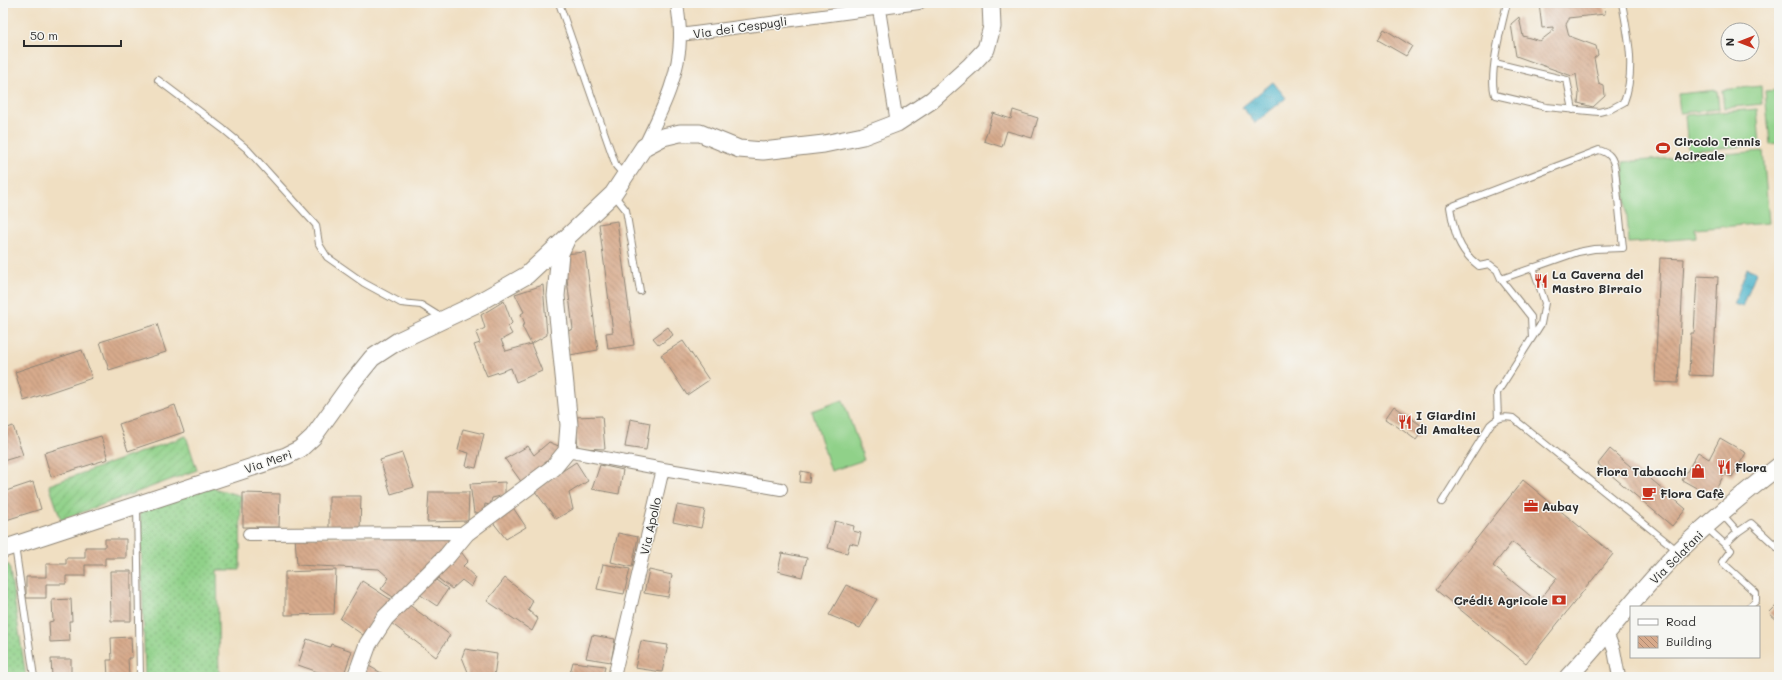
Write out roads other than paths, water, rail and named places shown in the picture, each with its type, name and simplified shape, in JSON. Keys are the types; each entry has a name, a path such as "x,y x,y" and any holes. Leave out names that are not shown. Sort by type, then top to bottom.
{"street":[{"path":"644,147 664,105 677,69 680,35 677,3"},
{"name":"Via dei Cespugli","path":"680,35 878,6 919,3"},
{"path":"644,147 663,137 680,133 700,133 740,149 763,151 824,144 863,136 897,123 932,100 970,66 986,49 992,27 991,3"},
{"path":"878,6 897,123"},
{"name":"Via Merì","path":"9,547 286,456 300,449 313,437 351,384 372,358 398,341 474,305 527,275 613,194 644,147"},
{"path":"356,677 368,644 385,618 447,556 466,533 554,468 567,451 570,425 556,296 560,253 568,235"},
{"path":"527,275 543,276 550,281 556,296"},
{"path":"567,451 780,489"},
{"name":"Via Sclafani","path":"1631,606 1679,552 1706,526 1779,466"},
{"name":"Via Apollo","path":"614,677 663,469"},
{"path":"249,534 466,533"},
{"name":"Via Sclafani","path":"1568,677 1630,607"},
{"path":"1607,633 1614,650 1619,677"}],"lane":[{"path":"559,3 616,166 625,176"},
{"path":"1507,3 1500,29 1495,63 1492,88 1495,95 1546,107 1599,112 1611,109 1624,102 1629,92 1631,77 1628,37 1622,3"},
{"path":"1495,63 1567,80 1573,110"},
{"path":"158,80 247,149 316,225 319,244 327,257 364,283 401,302 421,305 443,319"},
{"path":"1501,279 1578,252 1594,249 1622,248 1615,169 1613,159 1607,152 1599,150 1450,207 1453,225 1458,240 1468,258 1479,266 1489,264 1497,270 1501,279 1531,317 1532,338"},
{"path":"613,194 626,210 640,291"},
{"path":"1498,418 1497,393 1541,324 1545,302 1533,268"},
{"path":"1442,502 1490,425 1498,418 1504,416 1513,418 1679,552"},
{"path":"137,505 140,677"},
{"path":"1721,514 1738,532"},
{"path":"1725,544 1751,523 1779,549"},
{"path":"1706,526 1731,550 1722,562 1756,593 1756,601 1750,606"},
{"path":"9,547 34,677"}],"water":[{"path":"1273,82 1286,98 1255,123 1242,107"},
{"path":"1747,268 1756,272 1743,307 1734,304"}],"place":[{"name":"Circolo Tennis Acireale","path":"1663,148"},
{"name":"La Caverna del Mastro Birraio","path":"1541,281"},
{"name":"I Giardini di Amaltea","path":"1405,422"},
{"name":"Flora","path":"1724,467"},
{"name":"Flora Tabacchi","path":"1698,471"},
{"name":"Flora Cafè","path":"1649,493"},
{"name":"Aubay","path":"1531,506"},
{"name":"Crédit Agricole","path":"1559,600"}]}
